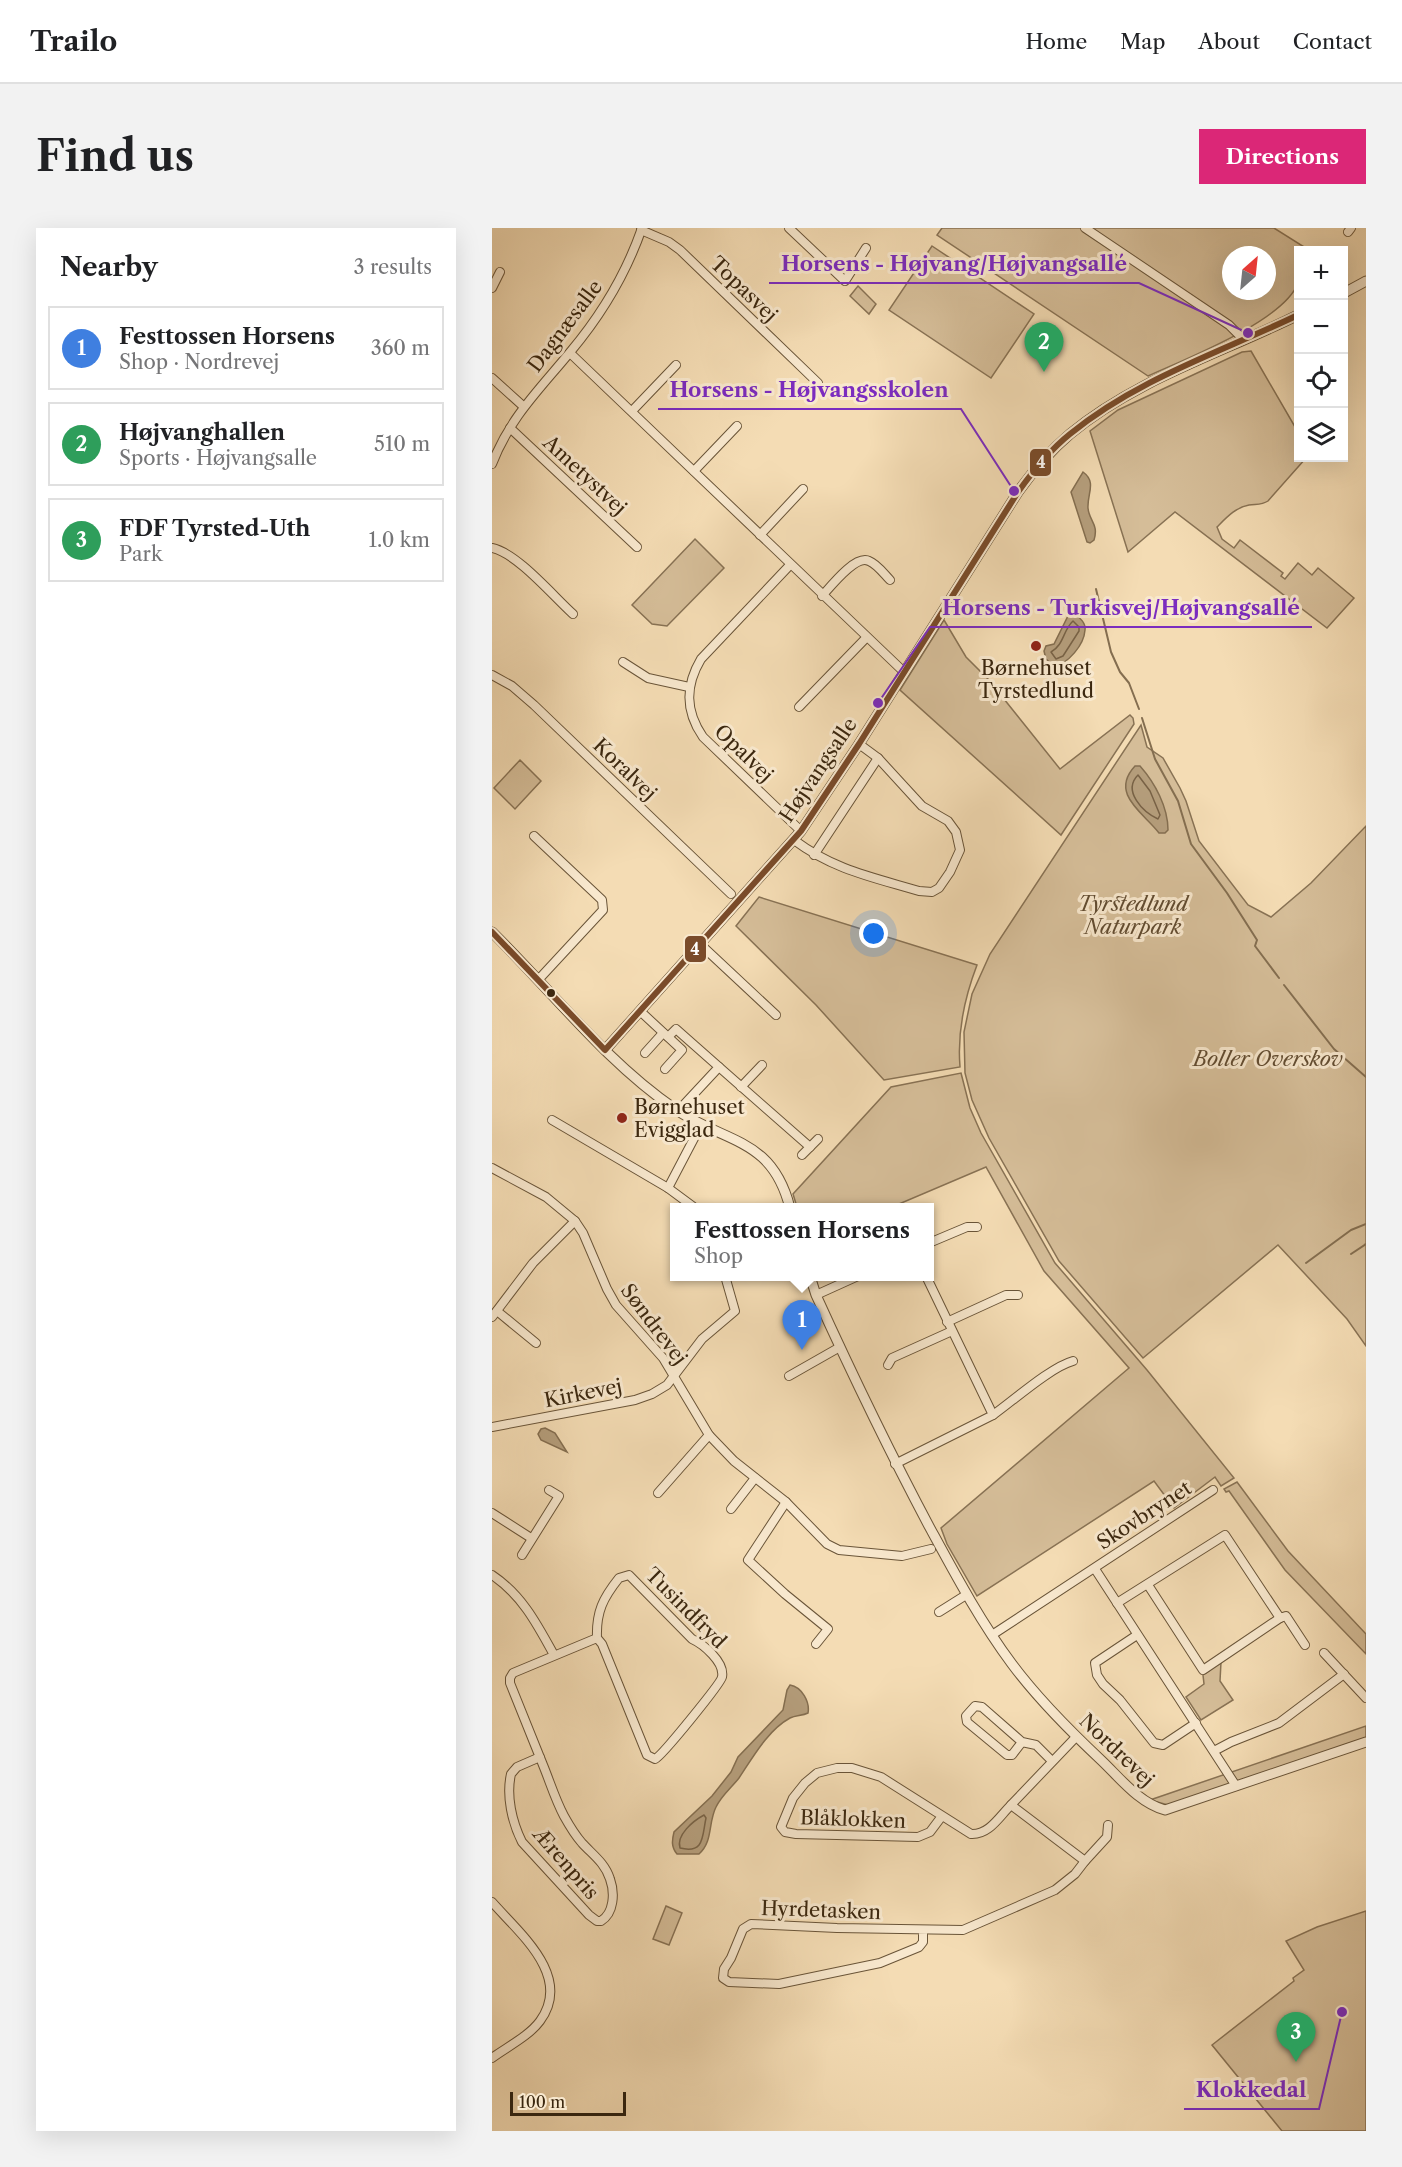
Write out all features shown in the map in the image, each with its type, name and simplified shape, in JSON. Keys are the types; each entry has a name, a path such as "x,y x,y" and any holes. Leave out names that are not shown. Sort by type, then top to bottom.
{"street":[{"path":"789,228 845,281 866,248"},
{"path":"1085,228 1229,324 1244,340"},
{"name":"Dagnæsalle","path":"493,461 523,406 588,330 621,279 641,229"},
{"name":"Topasvej","path":"641,229 669,242 680,250 818,383"},
{"path":"492,288 500,272"},
{"path":"1348,291 1366,282"},
{"name":"Højvangsalle","path":"605,1050 801,831 859,744 1018,492 1043,460 1060,442 1120,398 1294,317"},
{"path":"570,353 904,672"},
{"path":"632,411 676,365"},
{"path":"492,378 523,406"},
{"path":"694,471 737,426"},
{"name":"Ametystvej","path":"510,428 637,547"},
{"path":"760,535 803,489"},
{"path":"492,548 515,559 573,614"},
{"path":"822,596 856,561 866,559 872,562 890,580"},
{"name":"Opalvej","path":"790,565 701,659 693,672 689,687 689,708 694,723 703,737 801,831"},
{"path":"799,707 867,638"},
{"path":"623,662 648,678 689,687"},
{"name":"Koralvej","path":"492,675 512,687 534,705 731,894"},
{"path":"794,840 814,855 835,865 919,891 932,892 945,881 960,850 956,832 948,821 922,806 878,758 859,744"},
{"path":"814,855 878,758"},
{"path":"534,836 602,900 603,910 539,979"},
{"path":"492,932 635,1079 701,1125 748,1145 760,1154 780,1177 788,1203"},
{"path":"700,944 776,1015"},
{"path":"640,1011 682,1050 665,1069"},
{"path":"645,1053 676,1029 810,1147"},
{"path":"741,1087 762,1065"},
{"path":"678,1111 718,1067"},
{"path":"552,1120 668,1188 688,1203"},
{"path":"668,1188 701,1125"},
{"path":"802,1155 818,1138"},
{"name":"Søndrevej","path":"492,1168 546,1197 575,1221 583,1233 616,1305 663,1358 709,1435 755,1478 786,1502 827,1544 838,1550 902,1556 931,1549"},
{"path":"536,1343 494,1314 534,1263 575,1221"},
{"path":"934,1241 968,1227 977,1227"},
{"name":"Kirkevej","path":"492,1427 635,1400 667,1385 702,1339 735,1311 726,1281"},
{"name":"Nordrevej","path":"812,1281 816,1295 896,1464 966,1595 992,1635 1040,1699 1076,1737 1145,1802 1165,1810 1366,1742"},
{"path":"816,1295 847,1281"},
{"path":"928,1281 993,1415"},
{"path":"947,1322 1006,1295 1018,1295"},
{"path":"888,1365 892,1358 952,1331"},
{"path":"789,1376 840,1347"},
{"path":"896,1464 993,1415 1053,1370 1073,1360"},
{"path":"658,1492 709,1435"},
{"path":"731,1509 755,1478"},
{"path":"522,1555 559,1496 549,1490"},
{"name":"Skovbrynet","path":"992,1635 1213,1490"},
{"path":"786,1502 748,1560 828,1629 816,1644"},
{"path":"492,1513 531,1538"},
{"path":"1117,1604 1225,1535 1280,1618"},
{"name":"Skovbrynet","path":"1095,1569 1236,1786"},
{"path":"492,1575 503,1582 531,1613 554,1655 597,1638"},
{"name":"Tusindfryd","path":"629,1575 692,1639 712,1655 721,1668 723,1675 720,1683 658,1758 652,1759 647,1755 602,1644 597,1638 596,1622 601,1605 619,1578 629,1575"},
{"path":"1148,1585 1203,1670 1286,1616 1305,1645"},
{"path":"939,1612 966,1595"},
{"path":"1137,1635 1095,1663 1097,1675 1103,1684 1142,1725 1154,1743 1163,1745 1196,1723"},
{"path":"1324,1653 1366,1698"},
{"name":"Ærenpris","path":"540,1757 517,1767 511,1774 511,1806 517,1831 522,1842 589,1916 601,1922 608,1914 613,1896 610,1877 598,1858 580,1841 571,1828 551,1788 540,1757 510,1678 513,1673 554,1655"},
{"path":"1214,1751 1279,1724 1344,1674"},
{"path":"1022,1742 1012,1755 1007,1755 967,1722 966,1716 975,1706 982,1707 1022,1742 1036,1744 1052,1761"},
{"path":"1076,1737 1011,1805 1085,1861"},
{"name":"Blåklokken","path":"942,1816 930,1832 918,1837 796,1834 786,1832 781,1827 793,1798 805,1783 817,1773 837,1768 859,1769 881,1777 971,1834 980,1834 1011,1805"},
{"name":"Hyrdetasken","path":"923,1930 923,1942 919,1947 880,1963 856,1969 779,1984 729,1982 723,1978 724,1969 743,1929 751,1924 923,1930 963,1929 1055,1890 1070,1879 1107,1837 1108,1825"},
{"path":"492,1902 535,1950 547,1969 550,1984 547,2009 540,2022 492,2058"}],"green space":[{"path":"942,228 1274,228 1303,246 1294,246 1294,289 1274,311 1232,337 1148,376 937,235"},
{"path":"932,246 1034,314 991,378 889,310"},
{"path":"858,286 876,304 869,314 850,296"},
{"path":"1251,351 1294,425 1294,462 1302,462 1268,501 1240,508 1217,527 1222,539 1234,548 1240,540 1283,573 1281,576 1285,579 1298,563 1312,575 1318,568 1354,598 1327,628 1175,512 1128,552 1090,431 1118,410 1242,352"},
{"path":"695,539 724,568 667,626 652,624 632,605"},
{"path":"944,620 966,657 988,679 1060,769 1130,715 1133,718 1134,724 1061,835 900,690"},
{"name":"Tyrstedlund Naturpark","path":"1141,725 1147,747 1163,758 1180,788 1199,841 1248,905 1271,917 1311,883 1366,826 1366,1346 1347,1319 1278,1245 1143,1358 1059,1261 989,1138 972,1100 965,1073 964,1032 972,994 990,954"},
{"path":"520,760 541,781 515,809 494,788"},
{"path":"759,897 977,965 962,1015 960,1067 884,1080 816,1005 736,926"},
{"path":"961,1073 970,1108 981,1133 1055,1263 1147,1370 1234,1478 1221,1486 1215,1477 1174,1508 1154,1481 977,1596 947,1544 941,1528 1129,1368 1044,1271 986,1167 901,1203 796,1203 793,1194 891,1087"},
{"path":"1237,1482 1288,1551 1366,1634 1366,1654 1285,1570 1229,1491 1226,1492 1224,1489"},
{"path":"1221,1662 1220,1681 1233,1700 1201,1720 1186,1697 1204,1684 1203,1675"},
{"path":"1366,1726 1366,1738 1168,1805 1150,1800"},
{"path":"666,1906 682,1913 669,1945 653,1939"},
{"path":"1366,1911 1366,2131 1282,2131 1212,2045 1294,1981 1293,1978 1304,1970 1286,1941 1317,1927"}],"water":[{"path":"1083,472 1090,480 1088,508 1095,526 1094,540 1090,543 1087,542 1071,492"},
{"path":"1075,614 1085,625 1082,642 1070,658 1054,666 1046,659 1044,651 1046,646 1054,644 1068,616"},
{"path":"1135,766 1140,766 1160,796 1166,813 1168,830 1165,833 1159,833 1127,794 1128,776"},
{"path":"545,1428 555,1433 567,1452 541,1440 538,1434 541,1429"},
{"path":"790,1685 804,1696 808,1704 808,1713 792,1717 782,1723 762,1745 718,1803 706,1844 699,1854 677,1854 672,1843 674,1832 712,1796 731,1772 738,1757 783,1710"}],"waterway":[{"path":"1096,589 1111,652 1120,672 1129,683 1139,709"},
{"path":"1142,718 1155,759 1178,801 1191,844 1227,893 1257,940 1255,946 1279,978"},
{"path":"1284,985 1334,1049 1366,1077"},
{"path":"1306,1263 1351,1230 1366,1224"},
{"path":"1351,1254 1366,1244"}],"transit line":[{"name":"4","path":"492,932 605,1050 801,831 859,744 1018,492 1049,454 1070,434 1123,397 1180,368 1294,317"}],"place":[{"name":"Horsens - Højvang/Højvangsallé","path":"1248,333"},
{"name":"Højvanghallen","path":"1044,372"},
{"name":"Horsens - Højvangsskolen","path":"1014,491"},
{"name":"Børnehuset Tyrstedlund","path":"1036,646"},
{"name":"Horsens - Turkisvej/Højvangsallé","path":"878,703"},
{"name":"Børnehuset Evigglad","path":"622,1118"},
{"name":"Festtossen Horsens","path":"802,1350"},
{"name":"Klokkedal","path":"1342,2012"},
{"name":"FDF Tyrsted-Uth","path":"1296,2062"}],"park label":[{"name":"Boller Overskov","path":"1268,1059"}]}
